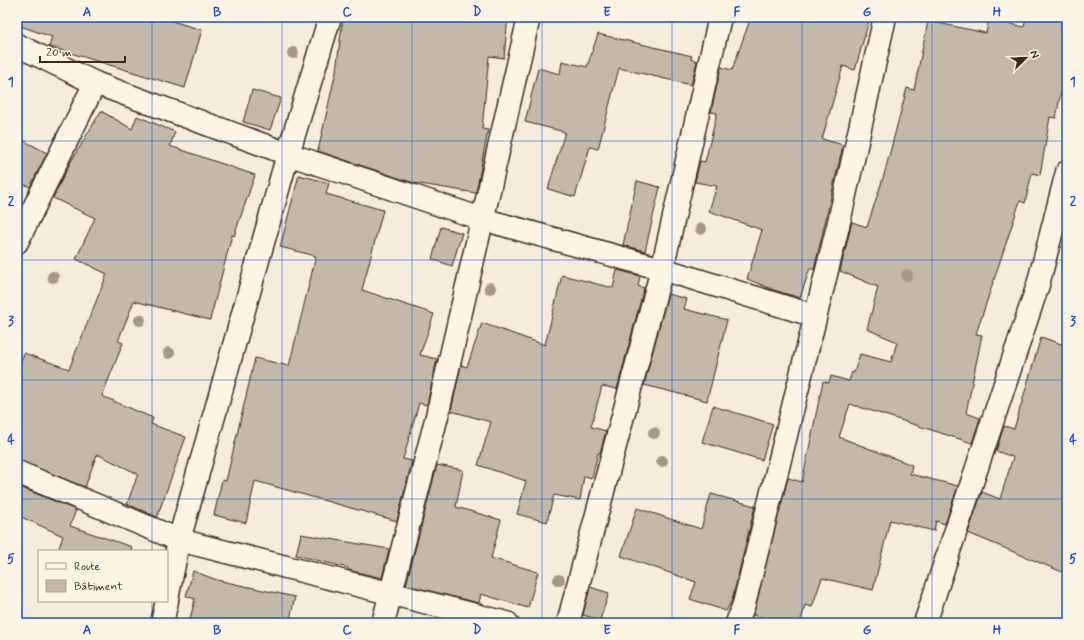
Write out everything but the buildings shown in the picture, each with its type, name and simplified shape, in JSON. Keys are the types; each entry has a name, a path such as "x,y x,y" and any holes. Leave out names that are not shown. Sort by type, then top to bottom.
{"street":[{"path":"168,595 179,540 288,154 330,17"},
{"path":"384,623 437,416 529,17"},
{"path":"568,623 662,269 720,17"},
{"path":"737,623 744,604 815,316 885,17"},
{"path":"17,45 95,83 288,154 482,219 662,269 815,316"},
{"path":"17,242 95,83"},
{"path":"925,623 1038,285 1067,172"},
{"path":"17,472 179,540 391,595 507,623"},
{"path":"162,623 167,602"}]}
